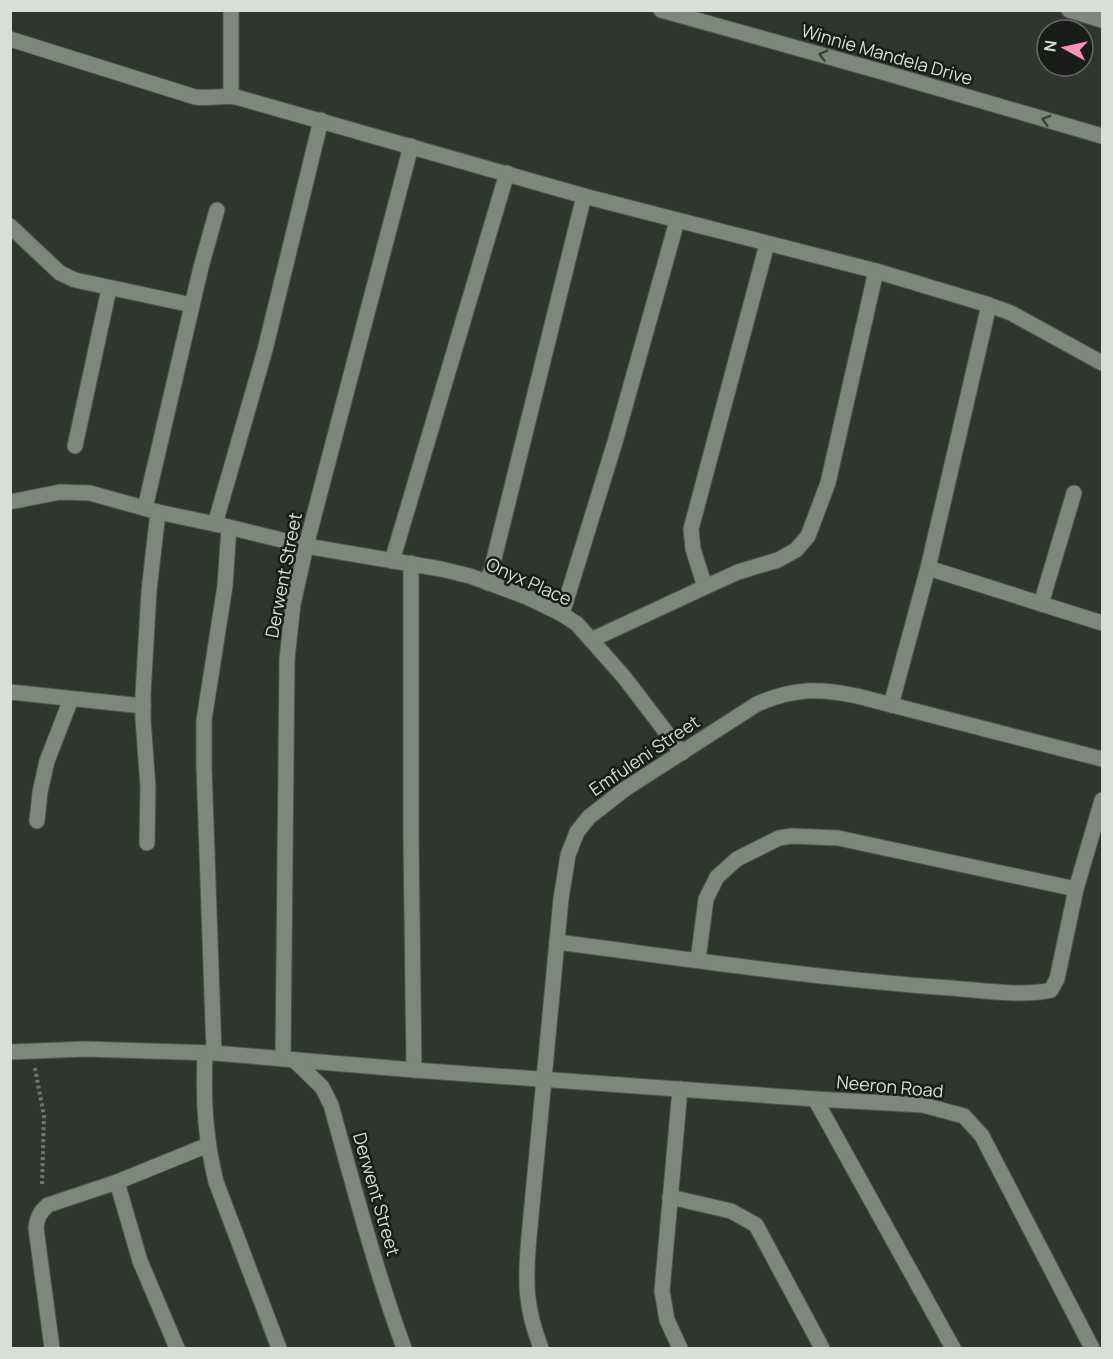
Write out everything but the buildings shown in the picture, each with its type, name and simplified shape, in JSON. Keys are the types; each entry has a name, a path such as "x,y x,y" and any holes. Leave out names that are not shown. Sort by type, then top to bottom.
{"street":[{"path":"231,10 231,96"},
{"name":"Winnie Mandela Drive","path":"661,10 1102,136"},
{"path":"1069,10 1102,20"},
{"path":"10,39 195,97 205,99 231,96 584,196 876,271 1011,313 1102,363"},
{"path":"279,1348 216,1182 203,1107 209,1053 204,720 225,586 222,526 321,120"},
{"name":"Derwent Street","path":"404,1348 375,1259 332,1105 322,1087 288,1060 287,659 293,604 306,546 411,146"},
{"path":"392,561 507,173"},
{"path":"488,583 584,196"},
{"path":"147,843 148,796 143,706 151,510 192,306 217,210"},
{"path":"561,614 590,526 678,221"},
{"path":"10,226 60,273 75,280 192,306"},
{"path":"705,586 693,549 691,529 767,244"},
{"path":"591,639 738,572 778,560 796,550 808,536 828,483 876,271"},
{"path":"75,446 109,289"},
{"path":"891,705 928,568 989,305"},
{"name":"Onyx Place","path":"10,502 60,492 90,493 151,510 306,546 441,569 527,597 577,624 624,676 682,753"},
{"path":"1041,604 1074,493"},
{"path":"411,563 414,1070"},
{"path":"928,568 1102,623"},
{"name":"Emfuleni Street","path":"541,1348 531,1321 526,1278 557,942 568,855 577,832 602,805 757,704 791,692 809,689 828,690 891,705 1102,759"},
{"path":"10,692 143,706"},
{"path":"37,821 40,792 47,762 71,699"},
{"path":"557,942 886,984 1005,992 1044,992 1050,990 1057,979 1076,890 1102,800"},
{"path":"698,960 706,899 717,877 737,859 762,845 785,837 838,838 1076,890"},
{"name":"Neeron Road","path":"10,1052 85,1049 209,1053 815,1100 922,1105 964,1116 982,1136 1092,1348"},
{"path":"680,1089 662,1291 667,1320 680,1348"},
{"path":"815,1100 953,1348"},
{"path":"52,1348 36,1228 41,1211 48,1205 117,1182 208,1145"},
{"path":"117,1182 140,1261 177,1348"},
{"path":"670,1197 731,1211 756,1225 822,1348"}],"path":[{"path":"31,1052 44,1116 41,1211"}]}
